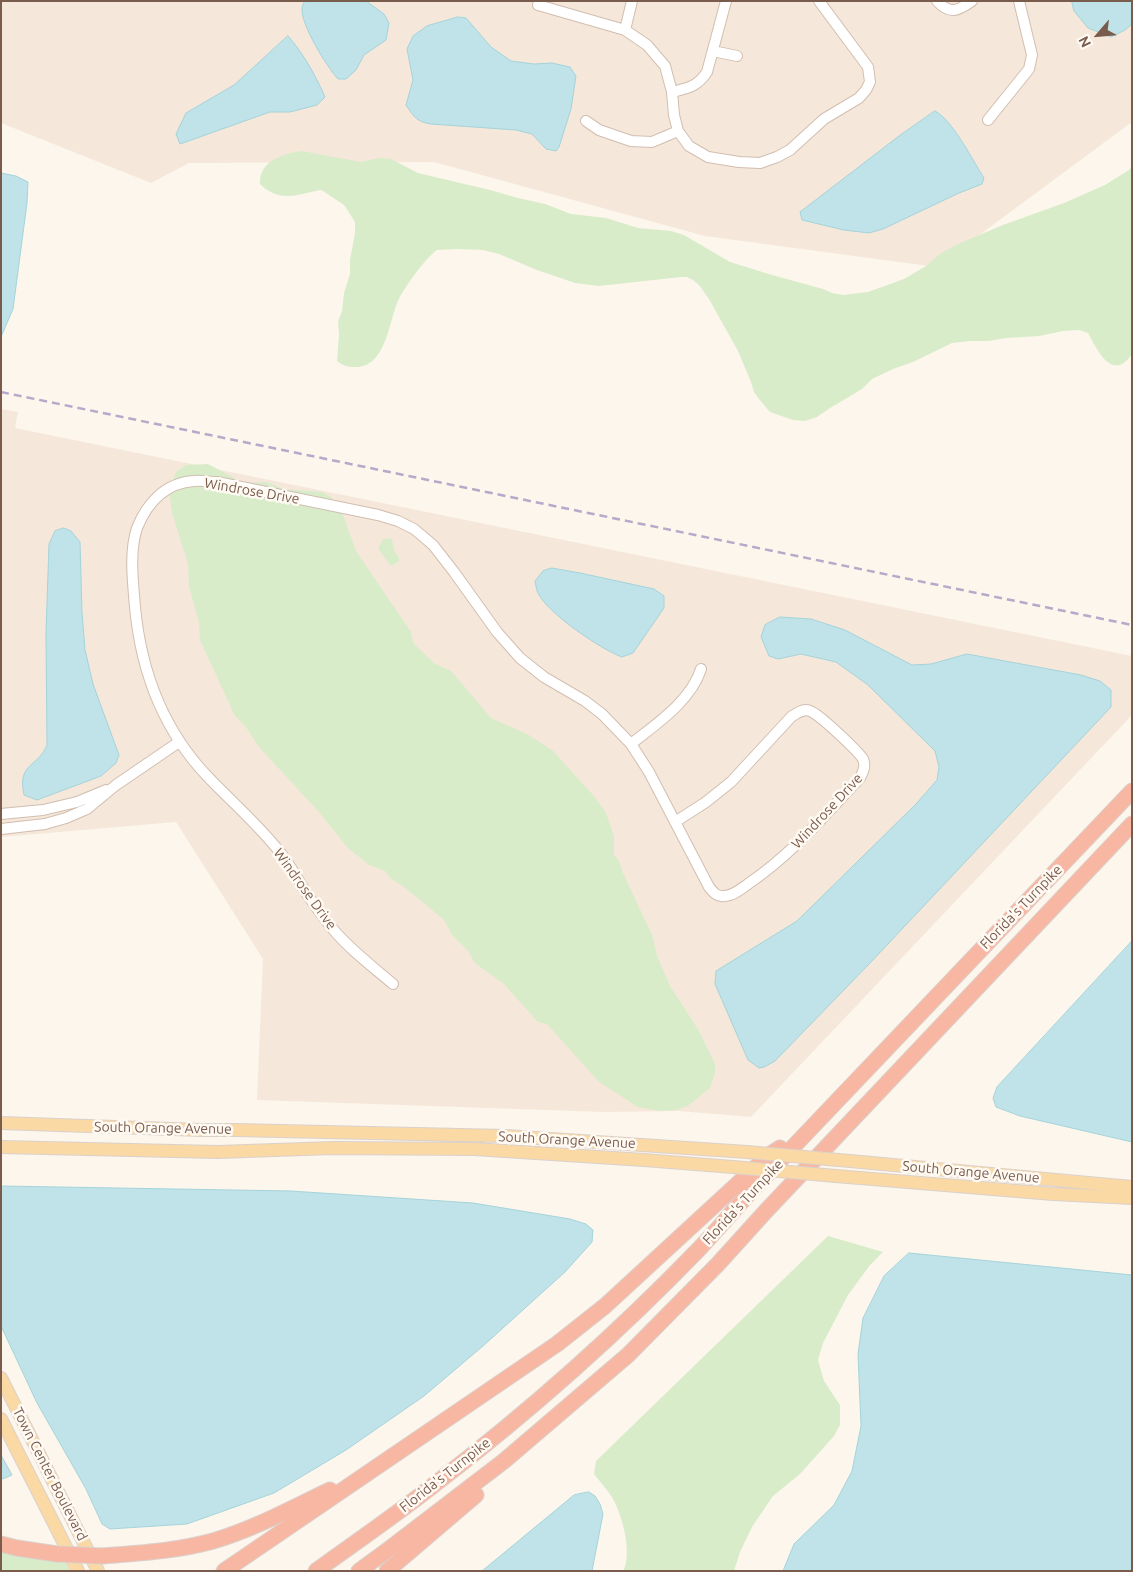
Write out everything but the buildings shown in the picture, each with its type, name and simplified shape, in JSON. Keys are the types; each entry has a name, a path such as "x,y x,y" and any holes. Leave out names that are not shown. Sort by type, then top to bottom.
{"highway":[{"name":"Florida's Turnpike","path":"316,1571 450,1473 489,1442 646,1302 701,1247 756,1186 1132,791"},
{"name":"Florida's Turnpike","path":"359,1571 504,1462 628,1355 718,1264 778,1197 1132,824"},
{"path":"224,1571 563,1338 605,1306 769,1155 804,1136"},
{"path":"387,1571 504,1471 628,1355"},
{"path":"1,1544 57,1554 103,1556 162,1552 214,1540 256,1525 359,1475 405,1447"}],"main road":[{"name":"South Orange Avenue","path":"1,1123 202,1130 506,1136 747,1152 1132,1187"},
{"name":"South Orange Avenue","path":"1,1147 218,1152 332,1148 474,1149 634,1159 1053,1194 1132,1198"},
{"name":"Town Center Boulevard","path":"1,1378 98,1571"},
{"name":"Town Center Boulevard","path":"1,1419 78,1571"}],"street":[{"path":"539,1 538,4 625,30 647,45 664,66 672,92 674,115 678,131 689,146 708,157 760,163 790,150 824,119 859,98 870,82 868,67 819,1"},
{"path":"625,30 632,1"},
{"path":"672,92 692,87 702,80 707,72 726,1"},
{"path":"938,1 946,9 955,10 972,1"},
{"path":"988,120 1029,69 1032,55 1019,1"},
{"path":"713,51 737,56"},
{"path":"586,121 599,130 631,141 652,142 678,131"},
{"name":"Windrose Drive","path":"393,984 359,956 332,928 284,857 255,822 207,776 179,742 158,703 146,670 137,626 132,576 134,537 142,516 153,499 165,491 180,484 194,481 217,482 378,515 398,521 414,529 432,545 497,632 520,658 544,677 586,701 602,714 631,744 649,772 675,822 709,887 716,895 724,896 734,893 769,870 795,846 860,778 865,769 864,760 817,714 809,710 800,711 792,716 731,782 706,802 675,822"},
{"path":"631,744 674,708 690,690 698,678 701,669"},
{"path":"116,785 77,802 43,810 4,814 4,829 45,824 66,818 86,809 116,785 179,742"}],"shaded area":[{"path":"1,1 1132,1 1132,122 936,267 705,236 434,162 189,163 151,183 1,123"},
{"path":"1,409 18,412 15,428 1132,656 1132,715 751,1117 678,1111 603,1112 257,1100 263,959 176,822 1,837"}],"green space":[{"path":"302,151 361,162 379,158 391,159 418,173 545,204 571,214 606,218 638,228 671,231 684,235 730,262 843,295 868,292 904,279 926,266 941,253 958,244 1105,185 1129,170 1132,166 1132,354 1125,362 1118,365 1112,364 1101,354 1088,333 1079,330 1039,336 952,343 872,379 862,389 817,417 805,421 793,420 770,412 754,392 738,351 709,299 693,280 681,277 599,286 575,283 499,254 483,250 457,249 437,250 427,259 398,301 380,352 374,360 365,365 348,366 337,361 338,322 350,274 355,222 344,205 323,191 281,196 267,190 260,184 263,170 273,160 287,154"},
{"path":"208,464 244,483 267,482 283,489 322,492 331,497 343,515 356,551 411,632 413,643 434,663 451,671 491,718 527,734 552,750 594,796 606,813 614,836 614,855 619,861 652,935 657,956 670,986 699,1031 715,1064 715,1073 710,1088 689,1105 677,1110 660,1111 638,1107 599,1082 547,1024 538,1022 504,984 475,963 468,951 452,935 444,920 403,886 391,879 385,871 369,865 347,847 319,812 259,747 246,727 235,716 200,640 199,622 189,587 188,564 172,513 169,490 176,472 186,465"},
{"path":"391,538 394,550 399,558 399,561 393,565 390,565 378,548 383,539"},
{"path":"828,1236 883,1252 870,1265 848,1295 823,1343 818,1360 824,1381 840,1405 840,1425 834,1436 800,1474 773,1496 752,1527 740,1552 734,1571 623,1571 626,1564 627,1545 623,1524 613,1499 594,1474 596,1461"},
{"path":"1,1549 65,1561 70,1571 1,1571"}],"water":[{"path":"305,1 366,1 384,14 389,23 386,40 364,55 356,70 346,79 338,79 310,35 303,16 302,9"},
{"path":"1072,1 1132,1 1132,24 1111,37 1088,28 1074,11"},
{"path":"458,17 466,18 491,47 511,61 534,64 552,63 570,67 576,76 571,109 556,151 546,149 532,134 516,130 431,124 419,120 411,113 406,105 413,80 407,49 413,36 427,26"},
{"path":"288,36 309,65 325,97 317,105 290,112 270,112 180,144 176,134 186,113 234,85"},
{"path":"935,111 942,115 962,141 984,178 982,184 883,229 869,233 844,230 802,220 800,212 899,136"},
{"path":"1,173 16,176 28,182 13,309 1,337"},
{"path":"64,528 71,531 80,542 85,650 93,684 119,755 116,763 101,776 37,800 24,795 23,776 29,766 39,758 47,745 46,632 49,544 55,531"},
{"path":"552,568 654,589 664,596 664,608 633,653 622,657 576,630 543,601 537,591 535,581 543,571"},
{"path":"780,617 811,619 845,630 912,665 931,664 967,654 1081,675 1100,681 1111,690 1111,707 775,1061 759,1068 748,1060 715,984 716,971 797,921 916,804 937,780 939,767 935,751 868,685 836,662 801,654 778,659 769,656 761,637 765,625"},
{"path":"1132,941 1132,1142 1020,1116 996,1107 993,1098 997,1087"},
{"path":"1,1186 291,1191 473,1203 570,1219 586,1224 593,1230 592,1242 565,1272 424,1396 346,1450 274,1493 187,1524 110,1529 102,1524 86,1489 37,1403 1,1326"},
{"path":"909,1253 1132,1275 1132,1571 783,1571 794,1544 834,1505 852,1471 861,1426 858,1354 863,1318 884,1276"},
{"path":"1,1455 12,1475 3,1479 1,1478"},
{"path":"589,1492 595,1496 603,1514 592,1571 482,1571 574,1495"}],"railway":[{"path":"1,392 1132,625"}]}
